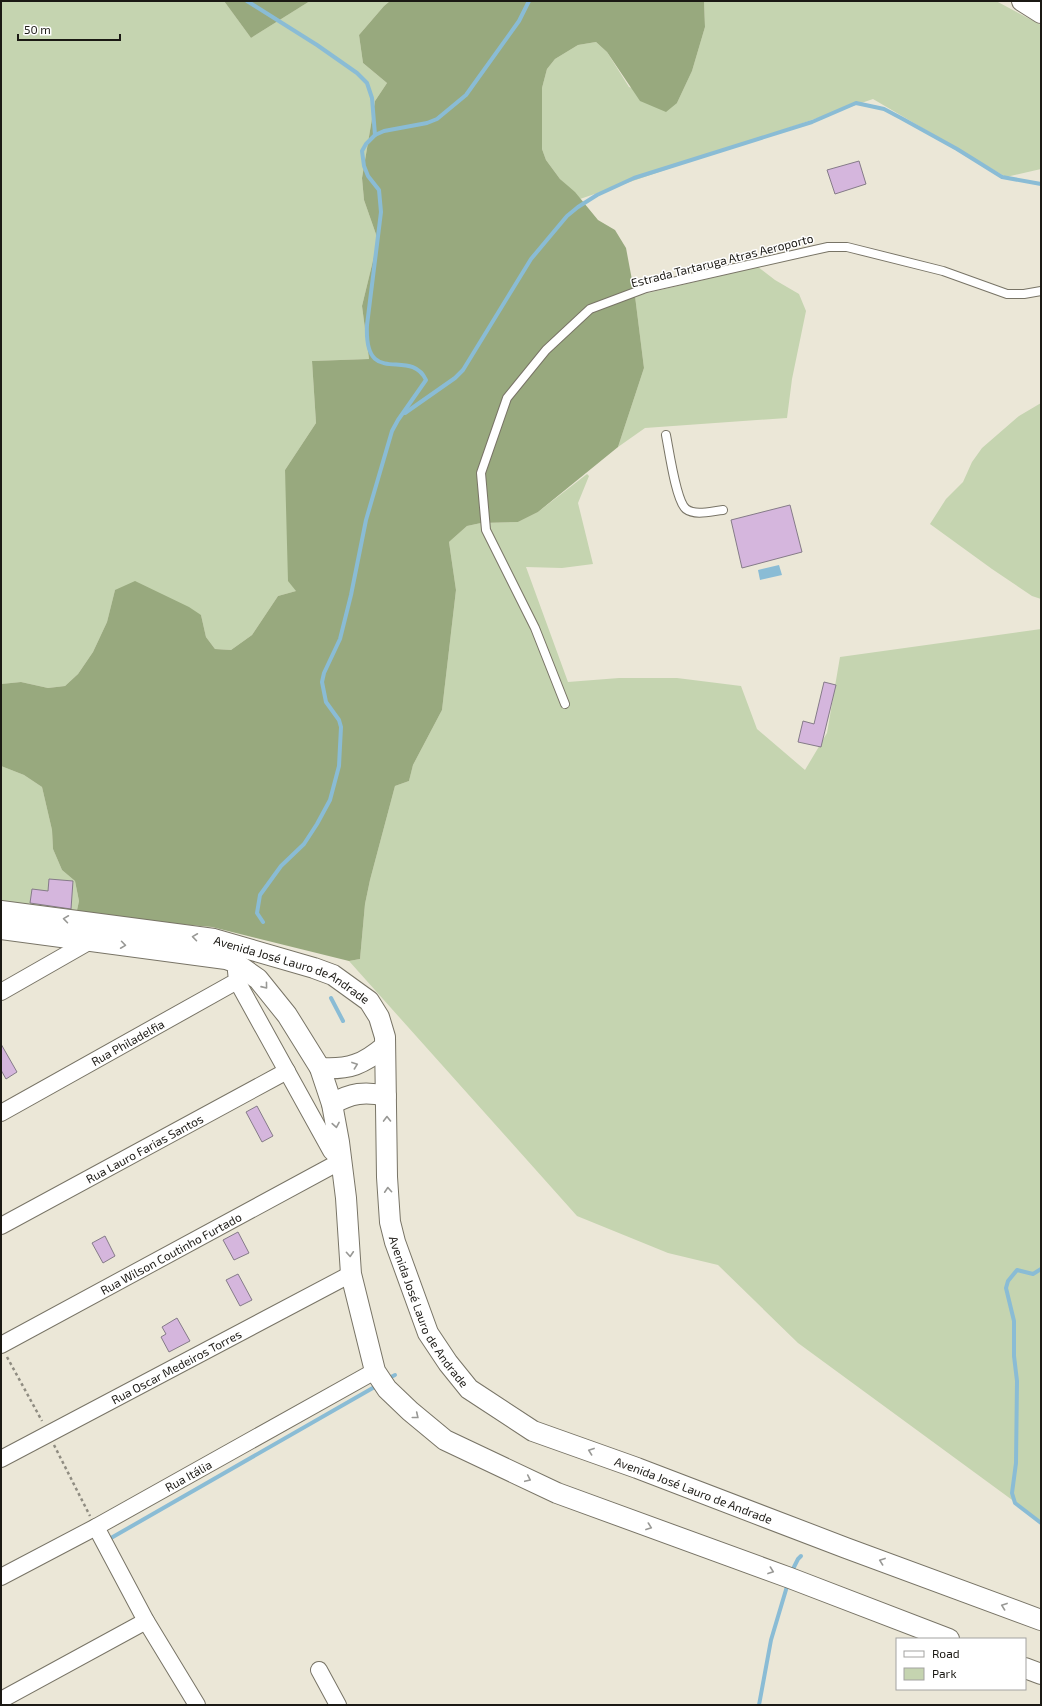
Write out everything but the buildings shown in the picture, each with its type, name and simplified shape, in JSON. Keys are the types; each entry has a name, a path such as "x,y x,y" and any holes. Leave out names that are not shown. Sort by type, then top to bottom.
{"street":[{"path":"1022,1 1041,13"},
{"name":"Avenida José Lauro de Andrade","path":"1,911 214,939 333,975 369,1001 379,1018 385,1037 390,1222 395,1242 428,1332 448,1363 468,1389 533,1431 637,1468 846,1548 1041,1620"},
{"name":"Avenida José Lauro de Andrade","path":"1,930 92,940 226,959 236,972 258,979 283,1009 320,1068 332,1104 346,1198 351,1274 380,1379"},
{"path":"1,992 92,940"},
{"path":"236,972 287,1071 332,1151 341,1161"},
{"name":"Rua Philadelfia","path":"1,1113 236,972"},
{"path":"320,1068 336,1069 354,1066 371,1058 385,1046"},
{"name":"Rua Lauro Farias Santos","path":"1,1226 287,1071"},
{"path":"332,1104 344,1097 358,1093 372,1093 386,1096"},
{"name":"Rua Wilson Coutinho Furtado","path":"1,1345 341,1161"},
{"name":"Rua Oscar Medeiros Torres","path":"1,1459 351,1274"},
{"path":"380,1379 410,1411 445,1440 558,1493 790,1578 946,1638"},
{"name":"Rua Itália","path":"1,1577 380,1379"},
{"path":"96,1527 146,1621 197,1705"},
{"path":"1,1700 146,1621"},
{"path":"1026,1668 1041,1674"},
{"path":"319,1670 338,1705"}],"lane":[{"name":"Estrada Tartaruga Atras Aeroporto","path":"565,704 534,628 486,530 481,473 507,398 546,350 590,309 646,288 828,247 847,247 943,271 1007,294 1024,294 1041,291"},
{"path":"666,435 680,500 687,509 700,512 723,510"}],"green space":[{"path":"1,1 224,1 251,38 310,1 390,1 359,35 363,63 387,83 375,101 362,178 364,200 378,240 362,306 369,359 312,361 316,423 285,470 296,591 278,596 252,635 231,650 215,649 206,637 201,615 115,590 107,622 93,652 78,674 65,686 48,688 21,682 1,684"},
{"path":"224,1 310,1 251,38"},
{"path":"390,1 704,1 705,27 692,71 677,103 666,112 640,101 607,52 596,42 578,45 555,59 547,69 542,88 542,149 546,160 560,179 575,192 598,220 615,230 626,248 635,296 644,368 618,447 538,512 518,522 481,523 467,526 449,542 456,590 442,710 413,765 409,781 395,786 365,904 360,959 349,961 212,927 76,915 79,901 75,881 62,870 53,849 52,830 42,787 24,775 1,766 1,684 21,682 48,688 65,686 78,674 93,652 107,622 115,590 135,581 189,607 201,615 206,637 215,649 231,650 252,635 278,596 296,591 288,581 285,470 316,423 312,361 369,359 362,306 378,240 364,200 362,178 375,101 387,83 363,63 359,35"},
{"path":"704,1 996,1 1041,25 1041,169 1006,177 873,99 580,199 560,179 546,160 542,149 542,88 547,69 555,59 578,45 596,42 607,52 629,87 677,103 692,71 705,27"},
{"path":"758,267 775,280 799,294 806,311 792,379 787,418 645,428 618,447 644,368 635,296"},
{"path":"1041,403 1041,599 1032,596 992,569 930,524 946,499 963,482 972,462 982,448 1019,416"},
{"path":"587,474 589,476 578,503 593,564 562,568 526,567 568,682 619,678 677,678 741,686 757,729 805,770 827,733 840,657 1041,629 1041,1521 798,1343 718,1265 668,1253 577,1216 349,961 360,959 365,904 395,786 409,781 413,765 442,710 456,590 449,542 467,526 481,523 518,522 538,512"},
{"path":"1,766 24,775 42,787 52,830 53,849 62,870 75,881 79,901 76,915 1,908"}],"water":[{"path":"779,565 782,575 760,580 758,570"}],"waterway":[{"path":"247,1 317,45 357,73 367,83 372,98 375,135"},
{"path":"263,922 257,913 260,895 281,866 304,844 330,800 339,766 341,727 339,720 326,702 322,682 324,673 340,639 351,595 366,520 392,431 426,380 419,371 410,366 380,362 373,356 368,345 367,325 381,212 379,190 368,176 364,166 362,151 366,144 375,135 384,131 427,123 437,119 466,95 519,21 529,1"},
{"path":"405,413 455,378 463,370 531,259 567,216 597,195 634,178 812,122 856,103 884,109 957,149 1002,177 1041,184"},
{"path":"331,998 343,1021"},
{"path":"1041,1269 1033,1274 1017,1270 1008,1281 1006,1288 1014,1321 1014,1356 1017,1381 1016,1463 1012,1493 1015,1503 1041,1523"},
{"path":"387,1379 395,1375"},
{"path":"111,1538 378,1385"},
{"path":"791,1573 801,1556"},
{"path":"759,1705 771,1640 788,1583"}]}
